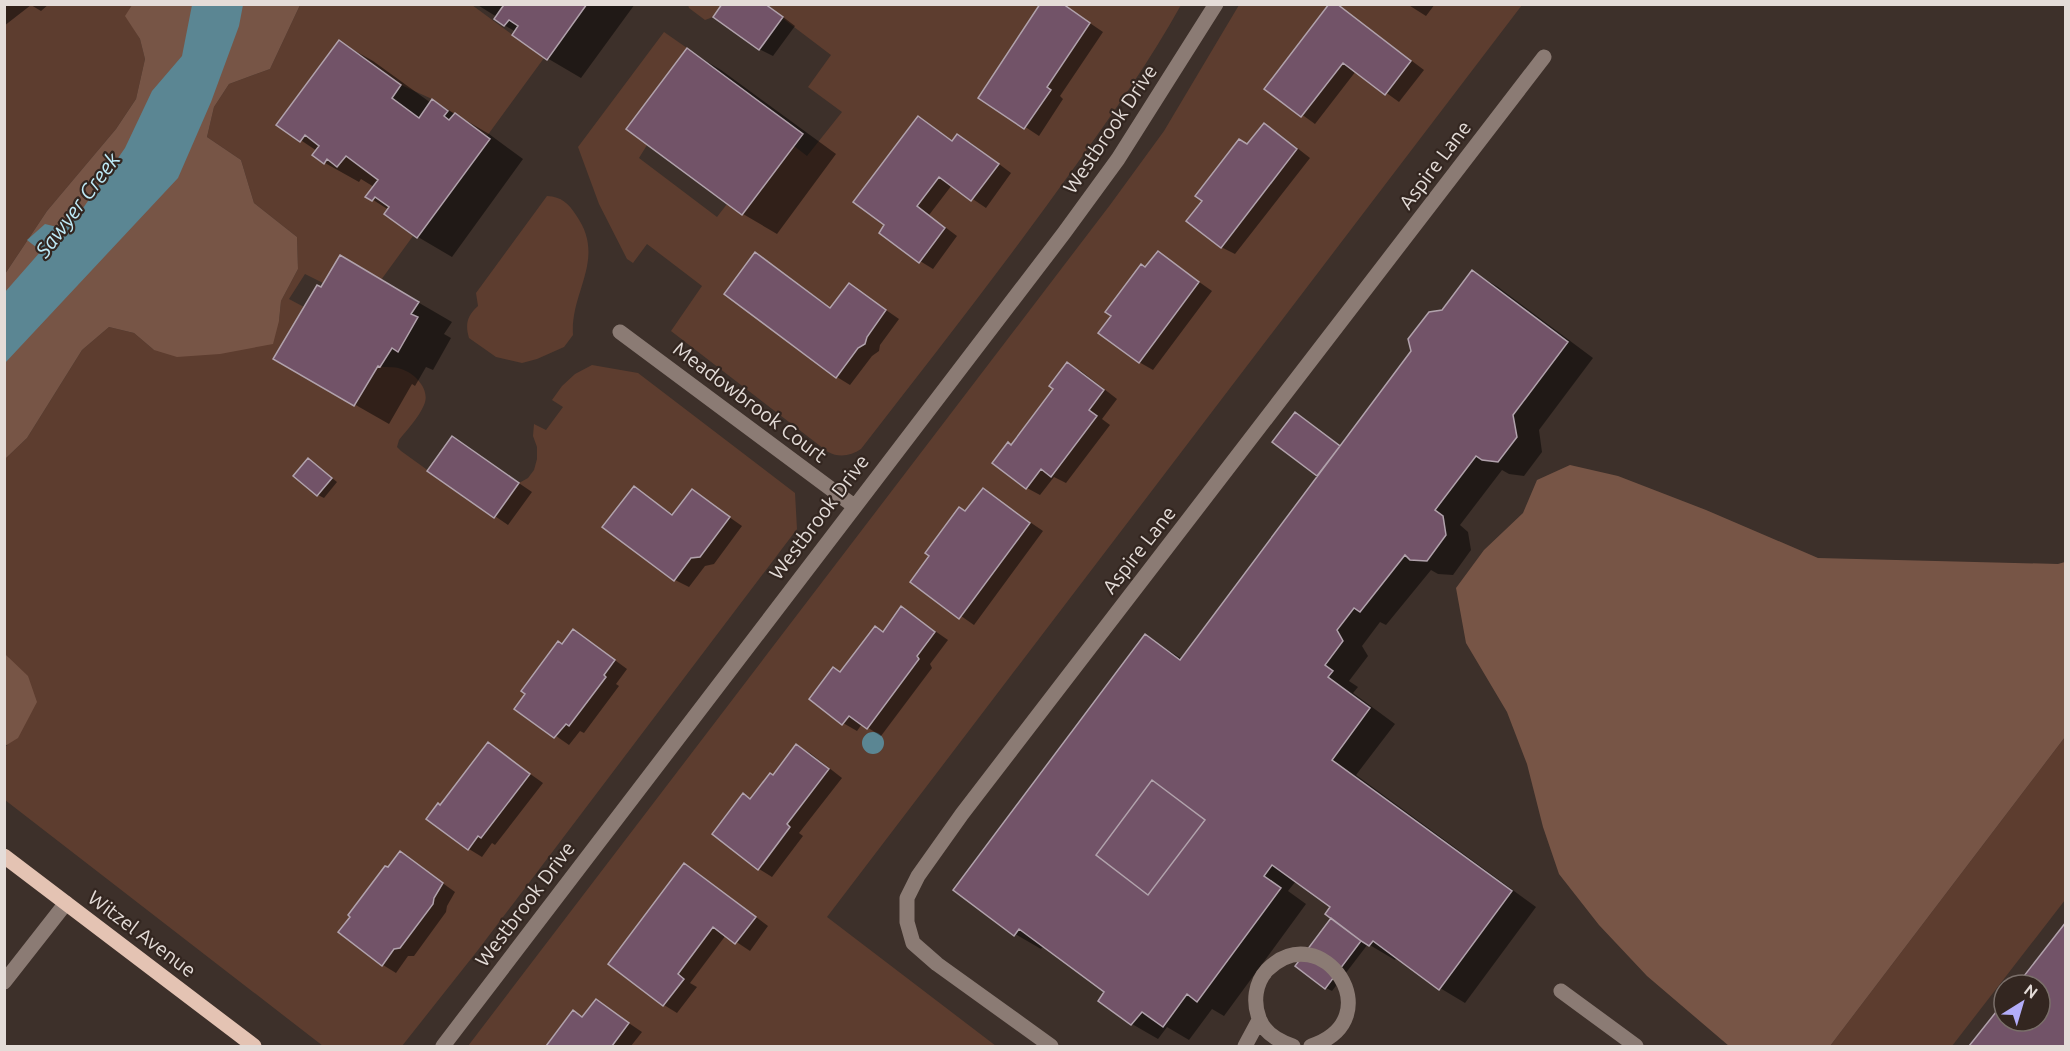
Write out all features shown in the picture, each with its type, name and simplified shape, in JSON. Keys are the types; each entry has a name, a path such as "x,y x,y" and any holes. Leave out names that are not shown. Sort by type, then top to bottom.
{"main road":[{"name":"Witzel Avenue","path":"4,856 254,1047"}],"street":[{"name":"Westbrook Drive","path":"443,1047 1061,237 1118,159 1216,4"},
{"name":"Aspire Lane","path":"1051,1047 937,964 913,943 907,922 906,898 918,876 962,814 1544,57"},
{"name":"Meadowbrook Court","path":"620,332 854,506"},
{"path":"4,982 66,903"},
{"path":"1293,1047 1269,1034 1259,1020 1255,1005 1257,989 1263,974 1275,962 1290,956 1306,954 1321,958 1335,968 1344,981 1348,995 1348,1009 1343,1023 1334,1034 1311,1047"},
{"path":"1561,992 1636,1047"},
{"path":"1245,1047 1259,1020"}],"shaded area":[{"path":"6,4 132,5 126,16 140,39 145,59 136,99 116,129 47,211 5,274"},
{"path":"132,5 300,5 270,69 229,84 214,107 207,137 241,160 254,203 297,237 298,269 281,301 273,344 220,354 177,357 154,350 134,333 109,327 82,350 27,438 5,459 5,274 47,211 116,129 136,99 145,59 140,39 125,16"},
{"path":"300,5 472,5 544,58 487,136 432,99 401,85 339,40 276,125 299,142 305,135 319,146 324,164 327,159 337,167 346,156 378,180 365,197 372,201 375,197 389,207 384,214 413,236 381,280 323,283 305,274 289,299 304,307 274,359 354,406 378,366 398,368 411,374 423,388 426,399 419,414 399,440 397,447 494,518 519,483 528,478 534,470 537,447 533,436 534,424 546,430 563,407 552,400 575,374 592,365 638,373 795,493 797,529 478,950 402,1046 323,1046 5,800 4,746 7,746 9,658 5,654 5,459 27,438 82,350 109,327 134,333 154,350 279,321 281,301 298,269 297,237 254,203 241,160 207,137 214,107 229,84 270,69"},
{"path":"688,5 722,5 713,17 705,20"},
{"path":"765,5 1181,5 1131,86 1024,237 861,449 845,455 828,452 671,331 702,286 647,244 633,263 627,259 599,204 578,147 664,32 687,48 627,129 647,145 639,158 717,217 727,204 742,215 794,146 807,156 842,112 808,87 831,55"},
{"path":"1239,5 1522,5 827,917 996,1046 468,1046 1110,205 1164,131"},
{"path":"547,196 561,199 570,207 585,231 588,246 588,261 577,304 573,335 564,347 537,359 522,363 496,357 469,338 468,320 478,306 476,293"},
{"path":"1570,465 1618,476 1706,510 1818,558 2058,564 2065,562 2065,737 1830,1046 1729,1046 1647,976 1599,925 1559,874 1543,827 1527,764 1507,712 1466,643 1456,588 1484,550 1523,513 1537,480"},
{"path":"5,654 28,676 37,702 18,738 5,746"},
{"path":"2065,737 2065,900 2008,973 1992,973 1992,994 1952,1046 1830,1046"}],"water":[{"path":"192,5 243,5 239,26 211,102 178,178 5,363 5,292 41,251 27,240 45,224 61,228 81,211 125,148 152,91 182,56"},
{"path":"873,732 881,735 884,743 881,751 873,754 865,751 862,743 865,735"}],"building":[{"path":"501,4 587,4 547,60 512,35 518,26 509,20 504,26 494,19 503,6"},
{"path":"722,4 765,4 783,17 759,50 713,17"},
{"path":"1040,4 1063,4 1090,23 1047,87 1051,90 1024,129 978,98"},
{"path":"1329,4 1337,4 1411,61 1385,95 1343,63 1301,117 1264,89"},
{"path":"339,40 401,85 392,98 419,118 432,99 448,111 444,116 449,120 455,113 490,139 417,238 384,214 389,207 375,197 372,201 365,197 378,180 346,156 337,167 327,159 324,164 312,155 319,146 305,135 300,142 276,125"},
{"path":"687,48 803,134 742,215 626,129"},
{"path":"918,116 952,141 957,134 999,164 971,201 939,177 917,206 945,228 919,263 879,233 884,225 853,202"},
{"path":"1264,123 1297,149 1221,248 1186,221 1202,201 1195,196 1239,139 1247,144"},
{"path":"1158,251 1199,282 1139,363 1098,333 1111,316 1105,312 1141,264 1145,267"},
{"path":"755,252 830,308 849,283 886,310 867,337 865,344 858,348 836,378 724,294"},
{"path":"340,255 419,302 411,314 418,317 398,352 392,348 380,367 378,366 354,406 273,359 317,285 321,287"},
{"path":"1472,270 1568,342 1513,415 1517,437 1498,462 1482,460 1476,456 1435,510 1443,516 1446,535 1427,561 1410,560 1405,555 1360,612 1354,608 1337,630 1343,641 1325,665 1333,671 1328,677 1370,708 1332,760 1512,891 1439,990 1373,941 1369,946 1361,941 1325,914 1330,907 1272,865 1264,876 1281,888 1197,1002 1187,994 1163,1027 1142,1012 1131,1025 1098,1001 1104,992 1019,929 1014,936 953,890 1145,634 1180,660 1411,351 1408,339 1429,312 1442,310"},
{"path":"1067,362 1104,390 1089,410 1097,416 1051,477 1041,469 1026,489 992,463 1008,442 1011,445 1053,389 1049,386"},
{"path":"1295,412 1340,446 1317,476 1272,442"},
{"path":"452,436 519,483 494,518 427,471"},
{"path":"308,458 332,478 317,496 293,476"},
{"path":"634,486 672,515 692,489 730,517 700,557 691,558 674,581 602,527"},
{"path":"983,488 1030,523 959,619 910,582 929,556 925,553 959,507 965,511"},
{"path":"901,606 935,632 917,656 919,659 867,729 849,716 842,725 809,699 833,667 840,672 875,626 883,632"},
{"path":"573,629 615,660 604,675 606,677 569,726 566,724 554,738 514,709 525,694 521,691 558,641 562,644"},
{"path":"488,742 530,774 481,838 478,836 468,850 426,819 438,803 440,805"},
{"path":"796,744 829,769 787,824 790,827 758,870 712,834 743,793 750,799 770,773 773,775"},
{"path":"1152,780 1205,820 1148,895 1096,855"},
{"path":"400,851 443,883 433,904 400,948 394,949 382,966 338,932 385,866 388,867"},
{"path":"684,863 756,917 735,944 713,927 678,974 684,979 663,1006 608,964"},
{"path":"1331,918 1361,941 1325,989 1295,966"},
{"path":"2066,922 2066,1046 1969,1046 1992,1017 1992,1033 2052,1033 2052,973 2026,973"},
{"path":"596,999 629,1023 612,1046 546,1046 573,1010 582,1017"}],"water label":[{"name":"Sawyer Creek","path":"78,205"}]}
